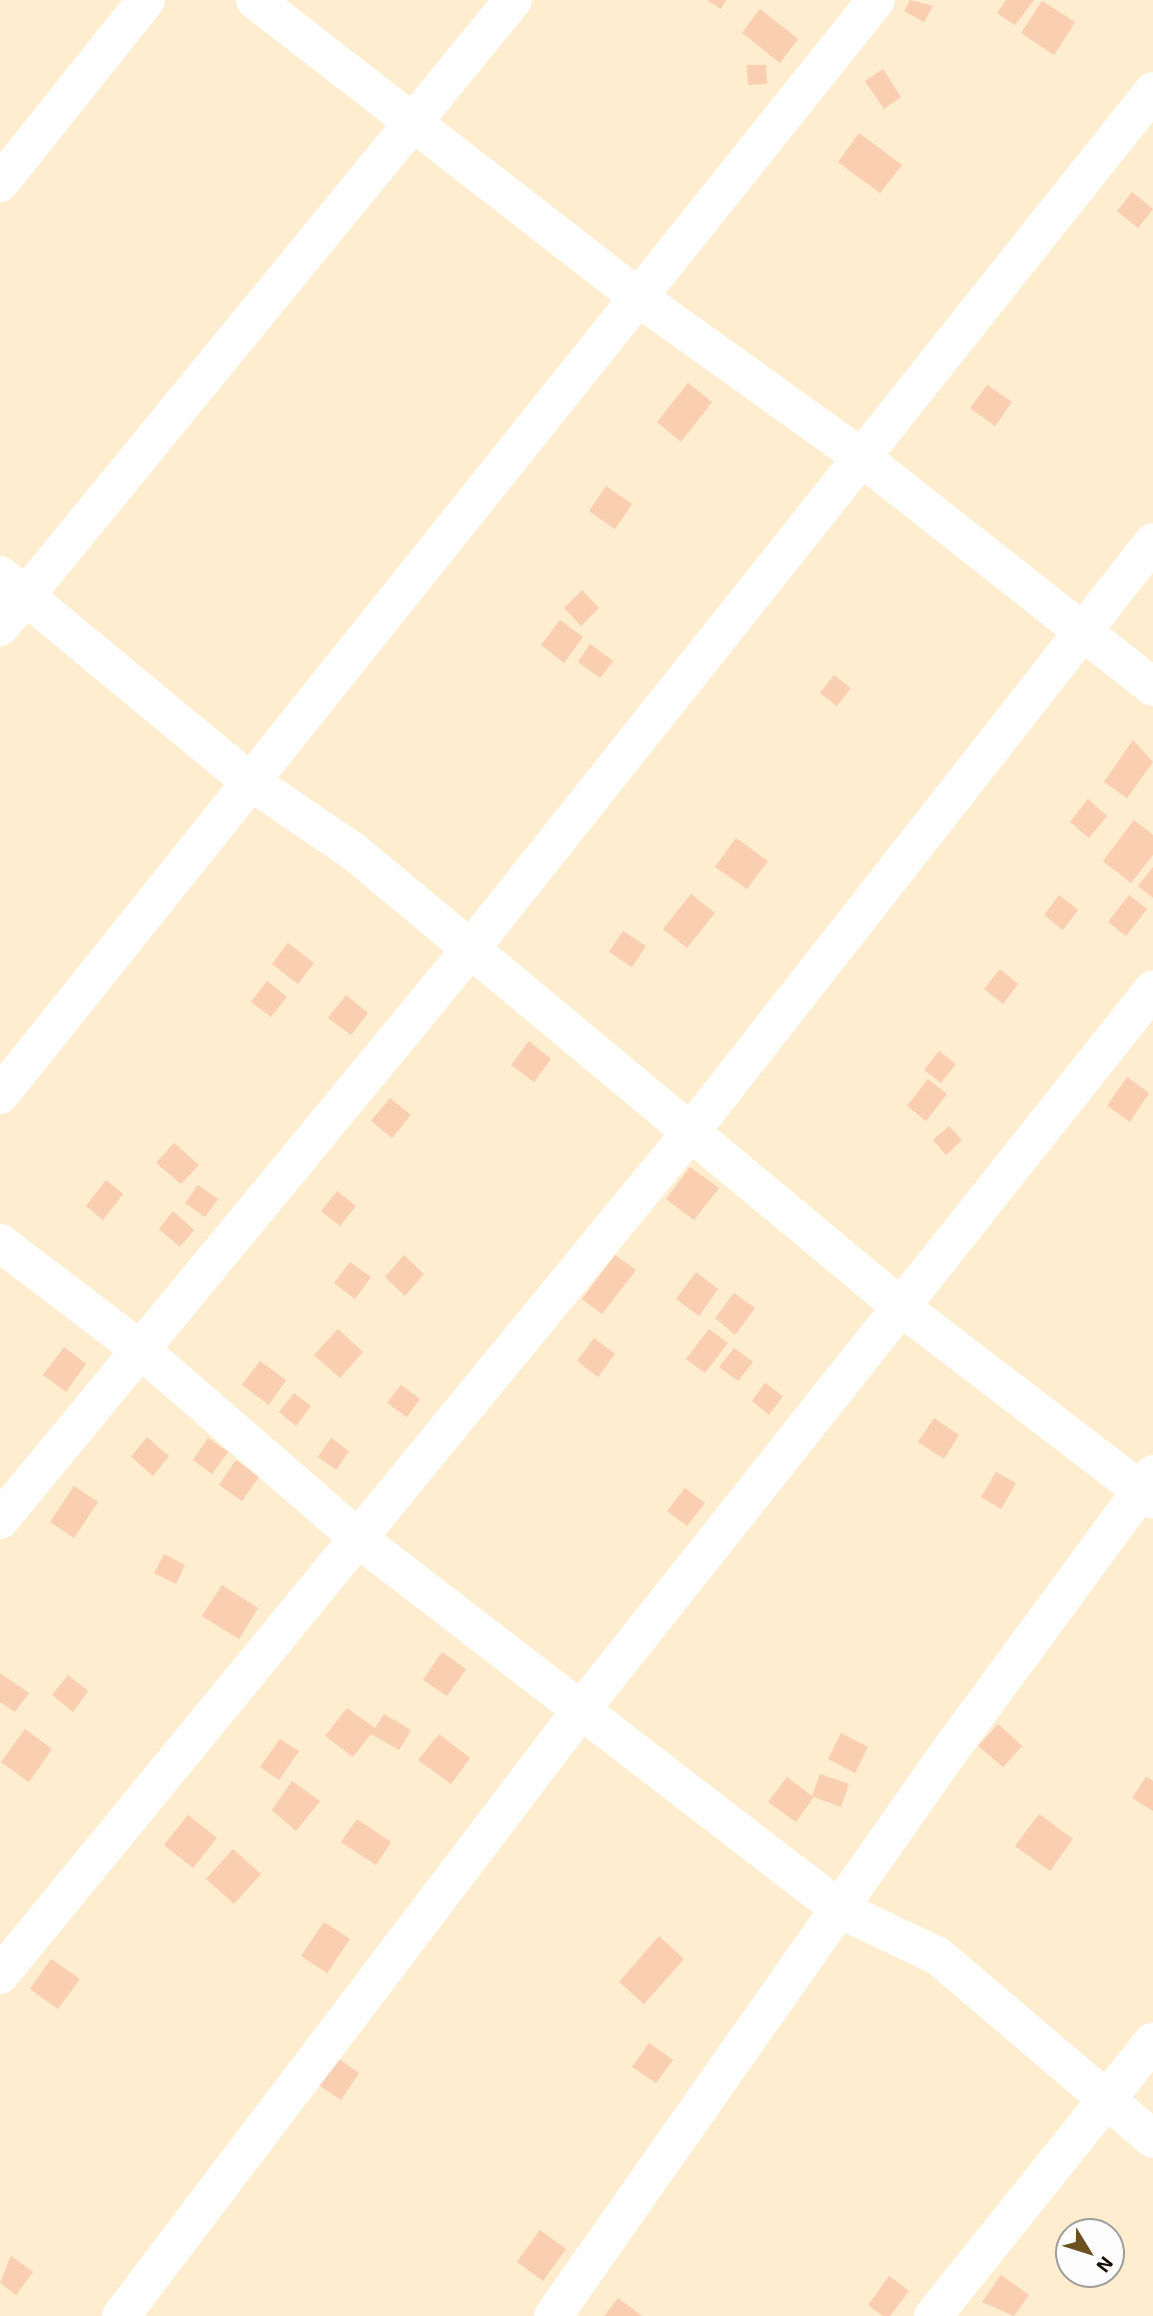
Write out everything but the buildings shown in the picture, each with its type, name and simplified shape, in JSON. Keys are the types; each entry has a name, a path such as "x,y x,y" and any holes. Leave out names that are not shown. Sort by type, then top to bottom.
{"street":[{"path":"0,183 146,0"},
{"path":"255,0 639,298 861,457 1153,687"},
{"path":"0,627 13,584 513,0"},
{"path":"0,1095 247,779 639,298 876,0"},
{"path":"0,1520 468,952 1153,91"},
{"path":"0,1975 360,1540 689,1134 1081,629 1153,542"},
{"path":"13,584 247,779 354,852 468,952 901,1307 1149,1488 841,1910 553,2316"},
{"path":"121,2316 581,1710 1153,989"},
{"path":"0,1244 141,1350 360,1540 841,1910 938,1956 1108,2096 1153,2139"},
{"path":"933,2316 1153,2041"}]}
